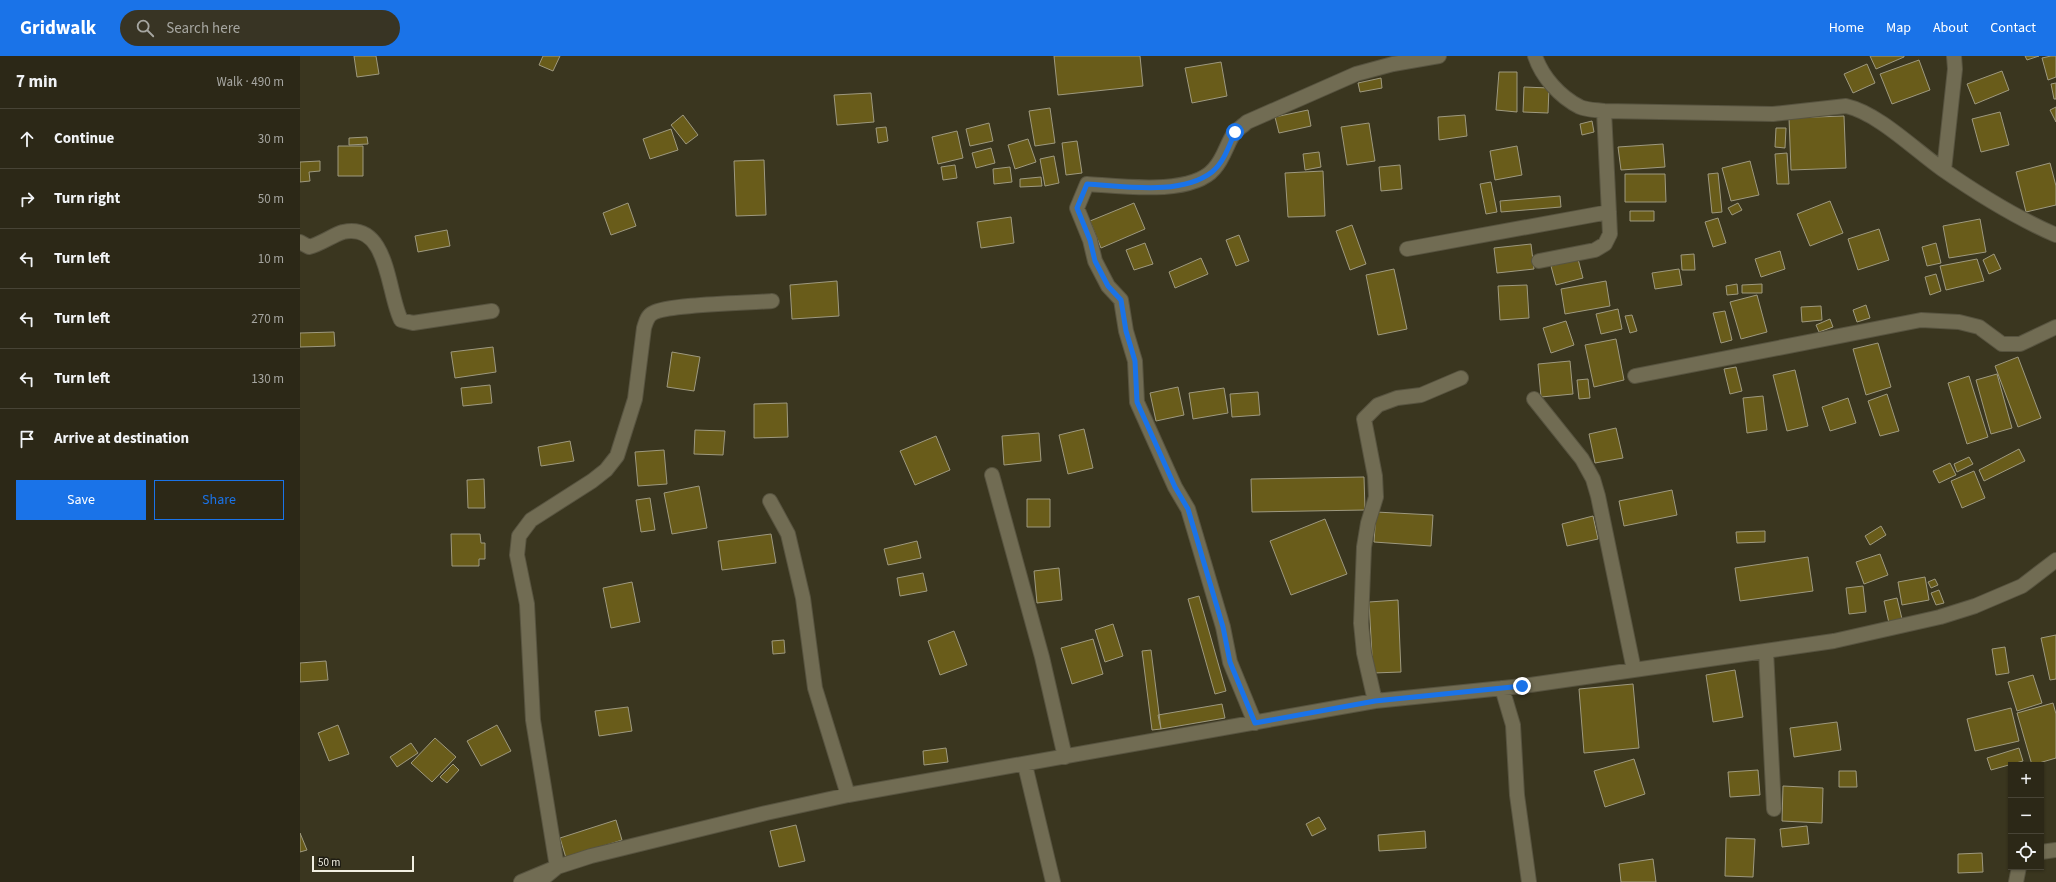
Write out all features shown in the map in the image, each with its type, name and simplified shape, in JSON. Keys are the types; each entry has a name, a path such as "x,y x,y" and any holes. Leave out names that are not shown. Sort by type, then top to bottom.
{"street":[{"path":"1255,723 1230,662 1223,627 1188,509 1175,487 1137,402 1135,361 1126,331 1121,300 1108,286 1095,261 1090,240 1077,208 1087,184 1167,187 1195,182 1213,171 1224,158 1235,132 1247,122 1356,74 1393,64 1438,56"},
{"path":"1535,56 1546,77 1561,94 1581,107 1604,111 1773,114 1846,106 1857,108 1872,117 1944,170 2033,225 2056,235"},
{"path":"1944,170 1955,69 1954,56"},
{"path":"1539,261 1595,250 1605,244 1610,234 1604,111"},
{"path":"1407,249 1609,212"},
{"path":"300,242 309,247 321,244 342,232 358,231 370,237 382,252 396,310 401,320 413,323 492,311"},
{"path":"557,867 533,720 527,604 517,555 519,536 531,520 592,481 606,470 617,456 635,399 644,328 647,319 653,312 674,308 772,301"},
{"path":"1635,376 1921,320 1959,322 1979,327 2002,344 2020,344 2056,327"},
{"path":"1375,701 1364,653 1361,623 1364,547 1368,523 1376,497 1375,476 1364,419 1378,405 1397,398 1420,395 1461,378"},
{"path":"1534,399 1582,459 1592,479 1598,496 1634,670"},
{"path":"992,475 1038,643 1065,758"},
{"path":"770,501 788,534 803,598 815,688 848,795"},
{"path":"521,882 557,867 598,854 766,813 848,795 1065,758 1375,701 1502,688 1834,641 1940,617 1975,606 2022,586 2056,560"},
{"path":"1766,651 1774,809"},
{"path":"1502,688 1513,726 1517,795 1529,882"},
{"path":"1025,765 1053,882"},
{"path":"2044,852 2056,850"},
{"path":"539,882 557,867"},
{"path":"2016,882 2018,870"}],"building":[{"path":"354,56 376,56 379,74 357,77"},
{"path":"543,56 560,56 553,71 539,65"},
{"path":"1054,56 1140,56 1143,86 1058,95"},
{"path":"1870,56 1904,56 1904,57 1876,69"},
{"path":"2025,56 2039,56 2027,60"},
{"path":"2056,56 2056,77 2048,80 2042,58"},
{"path":"1919,60 1930,90 1892,104 1880,74"},
{"path":"1221,62 1227,96 1192,103 1185,68"},
{"path":"1867,64 1875,83 1853,93 1844,74"},
{"path":"2002,71 2009,90 1975,104 1967,84"},
{"path":"1499,72 1517,72 1517,112 1496,110"},
{"path":"1381,78 1382,88 1360,92 1358,83"},
{"path":"2056,83 2056,99 2054,99 2051,84"},
{"path":"1524,87 1549,88 1548,113 1523,112"},
{"path":"871,93 874,122 837,125 834,95"},
{"path":"2056,107 2056,122 2050,110"},
{"path":"1050,108 1055,143 1035,146 1029,111"},
{"path":"1308,110 1311,126 1279,133 1275,117"},
{"path":"2000,112 2009,145 1981,152 1972,119"},
{"path":"683,115 698,135 686,144 671,125"},
{"path":"1465,115 1467,136 1439,140 1438,117"},
{"path":"1844,116 1846,168 1791,170 1789,118"},
{"path":"1592,121 1594,132 1582,135 1580,124"},
{"path":"989,123 993,141 970,146 966,129"},
{"path":"1369,123 1375,161 1347,165 1341,127"},
{"path":"886,127 888,141 878,143 876,128"},
{"path":"1776,128 1786,128 1785,148 1775,147"},
{"path":"671,129 678,150 650,159 643,139"},
{"path":"957,131 963,158 938,164 932,137"},
{"path":"367,137 368,144 349,145 349,138"},
{"path":"1028,139 1036,162 1015,169 1008,145"},
{"path":"1077,141 1082,173 1066,175 1062,143"},
{"path":"1663,144 1665,167 1621,170 1618,147"},
{"path":"338,146 363,146 363,176 338,176"},
{"path":"1517,146 1522,175 1495,180 1490,151"},
{"path":"991,148 995,163 976,168 972,153"},
{"path":"1319,152 1321,167 1305,170 1303,154"},
{"path":"1787,153 1789,184 1777,184 1775,154"},
{"path":"1054,156 1059,183 1045,186 1040,159"},
{"path":"764,160 766,215 736,216 734,161"},
{"path":"320,161 320,171 309,172 310,181 300,182 300,162"},
{"path":"1750,161 1759,195 1731,201 1722,168"},
{"path":"2050,163 2056,186 2056,205 2026,212 2016,172"},
{"path":"955,165 957,178 943,180 941,167"},
{"path":"1400,165 1402,189 1381,191 1379,167"},
{"path":"1010,167 1012,182 994,184 993,169"},
{"path":"1323,171 1325,216 1288,217 1285,173"},
{"path":"1718,173 1722,212 1712,213 1708,174"},
{"path":"1625,174 1665,174 1666,202 1625,202"},
{"path":"1041,177 1042,186 1020,187 1020,179"},
{"path":"1491,182 1497,212 1486,214 1480,184"},
{"path":"1560,196 1561,207 1501,212 1500,201"},
{"path":"1830,201 1843,233 1810,246 1797,214"},
{"path":"628,203 636,226 611,235 603,213"},
{"path":"1134,203 1145,229 1101,248 1090,221"},
{"path":"1738,203 1742,210 1732,215 1728,208"},
{"path":"1630,211 1654,211 1654,221 1630,221"},
{"path":"1011,217 1014,243 981,248 977,222"},
{"path":"1718,218 1726,243 1713,247 1705,222"},
{"path":"1980,219 1986,252 1949,258 1943,226"},
{"path":"1352,225 1366,264 1350,270 1336,231"},
{"path":"1879,229 1889,260 1858,270 1848,239"},
{"path":"447,230 450,246 418,252 415,236"},
{"path":"1239,235 1249,261 1236,266 1226,240"},
{"path":"1145,243 1153,264 1134,270 1126,250"},
{"path":"1936,243 1941,263 1927,266 1922,247"},
{"path":"1531,244 1534,269 1497,273 1494,248"},
{"path":"1780,251 1785,269 1761,277 1755,259"},
{"path":"1694,254 1695,270 1682,270 1681,255"},
{"path":"1994,254 2001,269 1989,274 1983,260"},
{"path":"1201,258 1208,274 1175,288 1169,272"},
{"path":"1578,259 1583,278 1556,285 1551,266"},
{"path":"1977,259 1984,281 1946,290 1940,266"},
{"path":"1394,269 1407,329 1378,335 1366,275"},
{"path":"1679,269 1682,285 1655,289 1652,273"},
{"path":"1936,274 1941,291 1930,295 1925,277"},
{"path":"837,281 839,316 792,319 790,285"},
{"path":"1606,281 1610,306 1565,314 1561,289"},
{"path":"1737,284 1738,294 1727,295 1726,286"},
{"path":"1762,284 1762,293 1742,293 1742,285"},
{"path":"1527,285 1529,318 1500,320 1498,286"},
{"path":"1757,295 1767,332 1741,339 1730,302"},
{"path":"1866,305 1870,318 1857,322 1853,310"},
{"path":"1821,306 1822,320 1802,322 1801,307"},
{"path":"1618,309 1622,329 1601,334 1596,314"},
{"path":"1725,311 1732,340 1721,343 1713,313"},
{"path":"1632,315 1637,331 1630,333 1625,316"},
{"path":"1830,319 1833,327 1819,332 1816,325"},
{"path":"1566,321 1574,345 1551,353 1543,328"},
{"path":"334,332 335,346 300,347 300,333"},
{"path":"1616,339 1624,380 1594,387 1585,345"},
{"path":"1878,343 1891,387 1866,395 1853,349"},
{"path":"493,347 496,372 455,378 451,352"},
{"path":"672,352 700,357 694,391 667,387"},
{"path":"2018,357 2041,418 2018,427 1995,366"},
{"path":"1570,361 1573,394 1541,397 1538,364"},
{"path":"1736,367 1742,391 1730,394 1724,369"},
{"path":"1795,370 1808,426 1787,431 1773,375"},
{"path":"1997,374 2012,428 1991,434 1976,380"},
{"path":"1969,376 1988,437 1967,444 1948,383"},
{"path":"1588,379 1590,398 1579,399 1577,380"},
{"path":"490,385 492,403 463,406 461,388"},
{"path":"1178,387 1184,415 1156,421 1150,393"},
{"path":"1224,388 1228,413 1193,419 1189,393"},
{"path":"1258,392 1260,415 1232,417 1230,394"},
{"path":"1887,394 1899,431 1880,436 1868,401"},
{"path":"1763,396 1767,430 1747,433 1743,398"},
{"path":"1848,398 1856,423 1830,431 1822,407"},
{"path":"787,403 788,437 754,438 754,404"},
{"path":"1616,428 1623,458 1595,463 1589,434"},
{"path":"1084,429 1093,468 1068,474 1059,435"},
{"path":"695,430 725,431 723,455 694,454"},
{"path":"1039,433 1041,461 1004,465 1002,436"},
{"path":"936,436 950,470 915,485 900,451"},
{"path":"570,441 574,461 541,466 538,447"},
{"path":"2019,449 2025,461 1984,481 1979,470"},
{"path":"664,450 667,484 638,486 635,452"},
{"path":"1969,457 1973,464 1957,472 1954,464"},
{"path":"1950,463 1956,475 1939,483 1933,471"},
{"path":"1974,471 1985,498 1962,508 1951,481"},
{"path":"1364,477 1365,510 1252,512 1251,479"},
{"path":"484,479 485,508 468,508 467,480"},
{"path":"699,486 707,528 672,534 664,493"},
{"path":"1672,490 1677,515 1624,526 1619,501"},
{"path":"650,498 655,530 641,532 636,500"},
{"path":"1027,499 1050,499 1050,527 1027,527"},
{"path":"1376,512 1433,515 1431,546 1374,542"},
{"path":"1593,516 1598,539 1567,546 1562,524"},
{"path":"1325,519 1347,574 1291,595 1270,541"},
{"path":"1881,526 1886,535 1870,545 1865,536"},
{"path":"1765,531 1765,542 1737,543 1736,532"},
{"path":"451,534 480,534 481,543 485,543 485,559 479,559 479,566 452,566"},
{"path":"771,534 776,563 722,570 718,541"},
{"path":"917,541 921,558 888,565 884,549"},
{"path":"1880,554 1888,575 1864,584 1856,562"},
{"path":"1808,557 1813,591 1740,601 1735,568"},
{"path":"1059,568 1062,600 1037,603 1034,571"},
{"path":"923,573 927,591 900,596 897,578"},
{"path":"1925,577 1929,600 1902,605 1898,582"},
{"path":"1935,579 1938,585 1931,588 1928,582"},
{"path":"632,582 640,622 611,628 603,588"},
{"path":"1863,586 1866,612 1849,614 1846,588"},
{"path":"1939,590 1944,603 1936,605 1931,593"},
{"path":"1199,596 1226,691 1215,694 1188,599"},
{"path":"1897,598 1902,619 1889,623 1884,601"},
{"path":"1398,600 1401,672 1373,673 1369,602"},
{"path":"1113,624 1123,656 1105,662 1095,630"},
{"path":"954,631 967,665 940,675 928,641"},
{"path":"2056,635 2056,679 2050,680 2041,638"},
{"path":"1093,639 1103,674 1072,684 1061,648"},
{"path":"784,640 785,653 773,654 772,641"},
{"path":"2005,647 2009,673 1996,675 1992,649"},
{"path":"1151,650 1161,729 1152,730 1142,651"},
{"path":"326,661 328,680 300,682 300,663"},
{"path":"1735,670 1743,717 1713,722 1706,675"},
{"path":"2033,675 2042,703 2017,711 2008,682"},
{"path":"1633,684 1639,748 1584,753 1579,689"},
{"path":"2053,703 2056,714 2056,758 2042,762 2031,762 2017,713"},
{"path":"1222,704 1225,718 1161,729 1158,715"},
{"path":"628,707 632,731 599,736 595,711"},
{"path":"2011,708 2019,741 1975,751 1967,719"},
{"path":"1837,722 1841,750 1794,757 1790,728"},
{"path":"338,725 349,754 329,761 318,733"},
{"path":"497,725 511,751 481,766 467,741"},
{"path":"435,738 456,757 432,782 411,763"},
{"path":"411,743 418,753 397,767 390,757"},
{"path":"946,748 948,762 924,765 923,751"},
{"path":"2019,748 2023,761 2008,762 2008,765 1991,770 1987,758"},
{"path":"1634,759 1645,794 1605,807 1594,771"},
{"path":"453,764 459,770 447,783 440,777"},
{"path":"1758,770 1760,795 1730,797 1728,772"},
{"path":"1839,771 1856,771 1857,787 1839,787"},
{"path":"1783,786 1823,788 1822,823 1782,821"},
{"path":"1319,817 1326,829 1312,836 1306,824"},
{"path":"616,820 622,840 566,858 560,838"},
{"path":"796,825 805,861 779,867 770,831"},
{"path":"1807,826 1809,844 1782,847 1780,829"},
{"path":"1425,831 1426,848 1379,851 1378,835"},
{"path":"300,833 307,850 300,852"},
{"path":"1726,838 1755,839 1753,877 1725,876"},
{"path":"1982,853 1983,872 1958,873 1958,854"},
{"path":"1653,859 1656,882 1621,882 1619,864"}],"route":[{"path":"1235,132 1224,158 1213,171 1195,182 1167,187 1087,184 1077,208 1090,240 1095,261 1108,286 1121,300 1126,331 1135,361 1137,402 1175,487 1188,509 1223,627 1230,662 1255,723 1375,701 1522,686"}]}
